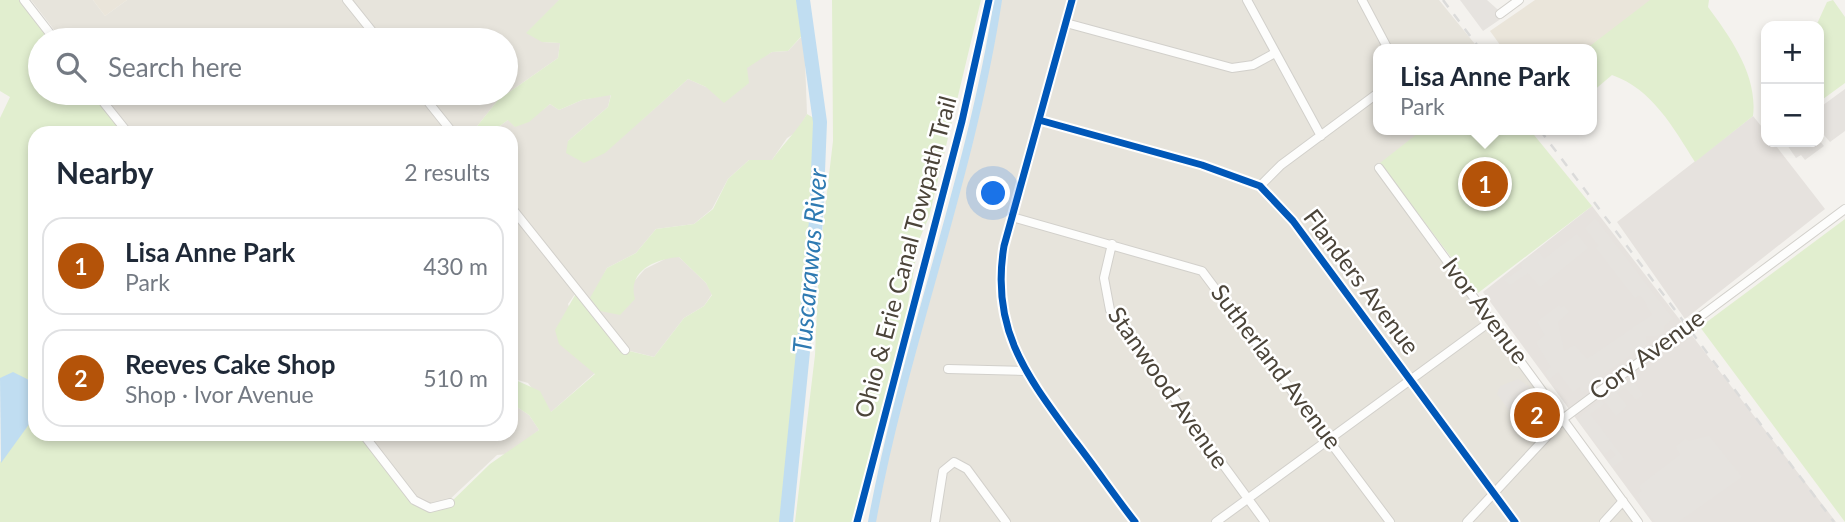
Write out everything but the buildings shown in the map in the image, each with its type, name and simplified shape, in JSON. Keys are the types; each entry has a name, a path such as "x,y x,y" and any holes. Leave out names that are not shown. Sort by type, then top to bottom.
{"street":[{"path":"24,0 46,28"},
{"path":"347,0 369,28"},
{"path":"1072,0 1004,246 1000,289 1008,334 1025,371 1135,522"},
{"path":"1247,0 1321,136"},
{"path":"1362,0 1385,44"},
{"path":"1500,14 1518,0"},
{"path":"1066,23 1232,68 1253,65 1275,53"},
{"path":"1260,186 1281,165 1373,97"},
{"path":"106,105 122,126"},
{"path":"431,105 447,126"},
{"name":"Flanders Avenue","path":"1039,120 1202,165 1260,186 1293,221 1515,522"},
{"name":"Ivor Avenue","path":"1379,168 1639,522"},
{"name":"Cory Avenue","path":"1467,522 1564,418 1845,209"},
{"path":"518,215 625,350"},
{"name":"Sutherland Avenue","path":"1012,217 1186,264 1207,276 1390,522"},
{"name":"Stanwood Avenue","path":"1112,244 1104,278 1110,310 1265,522"},
{"path":"1216,522 1491,321"},
{"path":"948,369 1025,371"},
{"path":"368,441 414,500 430,508 450,503"},
{"path":"935,522 946,467 954,462 967,469 1006,522"},
{"path":"1604,522 1623,501"}],"shaded area":[{"path":"31,0 93,0 105,16 127,0 342,0 364,28 53,28"},
{"path":"93,0 127,0 105,16"},
{"path":"351,0 559,0 542,42 560,43 558,58 518,86 518,28 373,28"},
{"path":"998,0 1439,0 1475,44 1373,44 1373,135 1417,135 1380,168 1641,522 872,522 888,448 965,161 991,49"},
{"path":"1460,0 1487,0 1505,16 1483,31"},
{"path":"1535,0 1666,0 1597,46 1499,44 1490,31"},
{"path":"804,34 807,114 797,132 787,138 772,160 749,160 728,179 712,209 694,224 656,229 636,253 607,268 600,282 631,285 645,269 667,258 678,256 706,283 712,294 704,306 684,318 654,357 630,351 518,210 518,126 500,126 508,120 544,109 550,104 559,110 582,100 611,94 608,107 568,141 637,124 688,79 706,87 772,52 788,51"},
{"path":"1845,89 1845,131 1830,142 1824,135 1824,104"},
{"path":"111,105 425,105 441,126 128,126"},
{"path":"435,105 494,105 477,126 451,126"},
{"path":"1753,116 1761,126 1761,147 1777,147 1825,209 1685,319 1617,222"},
{"path":"1788,147 1823,147 1805,160 1801,155 1796,158"},
{"path":"1592,206 1836,522 1652,522 1483,292"},
{"path":"1595,218 1673,319 1664,326 1664,331 1657,336 1646,336 1646,345 1589,383 1590,386 1582,392 1579,387 1573,392 1558,372 1550,379 1545,372 1551,367 1536,342 1545,335 1537,322 1559,305 1561,308 1564,306 1569,312 1558,322 1564,351 1574,345 1587,359 1652,315 1643,298 1639,295 1635,298 1596,248 1599,246 1585,228"},
{"path":"518,222 575,294 568,304 595,373 550,413 528,383 518,380"},
{"path":"1577,234 1588,248 1540,287 1528,273 1510,285 1505,280 1522,268 1521,263 1534,253 1539,252 1544,259"},
{"path":"1631,377 1643,395 1636,400 1625,387 1617,393 1627,406 1616,416 1602,398"},
{"path":"1518,379 1530,387 1513,404 1523,421 1536,433 1530,439 1497,394 1500,386"},
{"path":"1530,393 1544,405 1530,414 1540,428 1536,432 1515,405"},
{"path":"1601,400 1604,404 1590,414 1624,459 1613,467 1608,461 1616,455 1611,449 1604,454 1577,419"},
{"path":"518,408 529,415 539,430 508,454 497,455 447,502 428,505 416,498 371,441 518,441"},
{"path":"1709,436 1742,477 1678,522 1655,522 1642,505 1638,494 1642,491 1639,486 1680,455 1676,446 1685,439 1689,441"}],"green space":[{"path":"0,0 24,0 46,28 28,28 28,105 106,105 122,126 28,126 28,379 0,378 0,118 10,97 0,91"},
{"path":"559,0 803,0 807,30 788,51 772,52 747,68 749,83 724,103 706,87 688,79 605,153 584,163 566,153 568,141 608,107 611,95 582,100 559,110 550,104 529,122 518,126 508,120 500,126 477,126 494,105 518,105 518,86 558,58 560,43 542,42 526,33"},
{"path":"832,0 981,0 929,217 919,240 901,346 854,522 795,522 815,355 819,260 833,141"},
{"path":"1650,0 1709,0 1708,7 1734,45 1747,72 1753,116 1695,162 1660,111 1639,90 1612,75 1597,88 1597,44 1593,44"},
{"path":"1833,0 1845,17 1845,83 1824,98 1824,21 1818,21 1827,2"},
{"path":"807,114 820,122 786,522 0,522 0,462 28,425 28,441 368,441 410,495 426,506 450,503 490,464 539,430 529,415 518,408 518,381 540,391 551,412 595,374 559,344 555,330 578,290 625,350 654,357 684,318 704,306 712,295 706,283 679,257 652,264 639,274 635,281 635,299 620,315 600,311 590,298 607,268 636,253 656,229 694,224 713,209 728,179 749,160 772,160"},
{"path":"1416,135 1534,135 1592,206 1478,293 1380,163"},
{"path":"1845,219 1845,522 1700,327"}],"water":[{"path":"13,372 28,380 28,426 1,463 0,378"}],"waterway":[{"name":"Tuscarawas River","path":"786,522 816,221 820,122 803,0"},
{"path":"872,522 901,391 971,132 998,0"}],"railway":[{"path":"1443,0 1476,44"},
{"path":"1544,135 1834,522"}],"cycle path":[{"name":"Ohio & Erie Canal Towpath Trail","path":"857,522 962,121 989,0"},
{"path":"1072,0 1004,246 1002,303 1016,350 1028,373 1057,417 1135,522"},
{"path":"1039,120 1202,165 1260,186 1293,221 1515,522"}],"place":[{"name":"Lisa Anne Park","path":"1485,184"},
{"name":"Reeves Cake Shop","path":"1537,415"}]}
